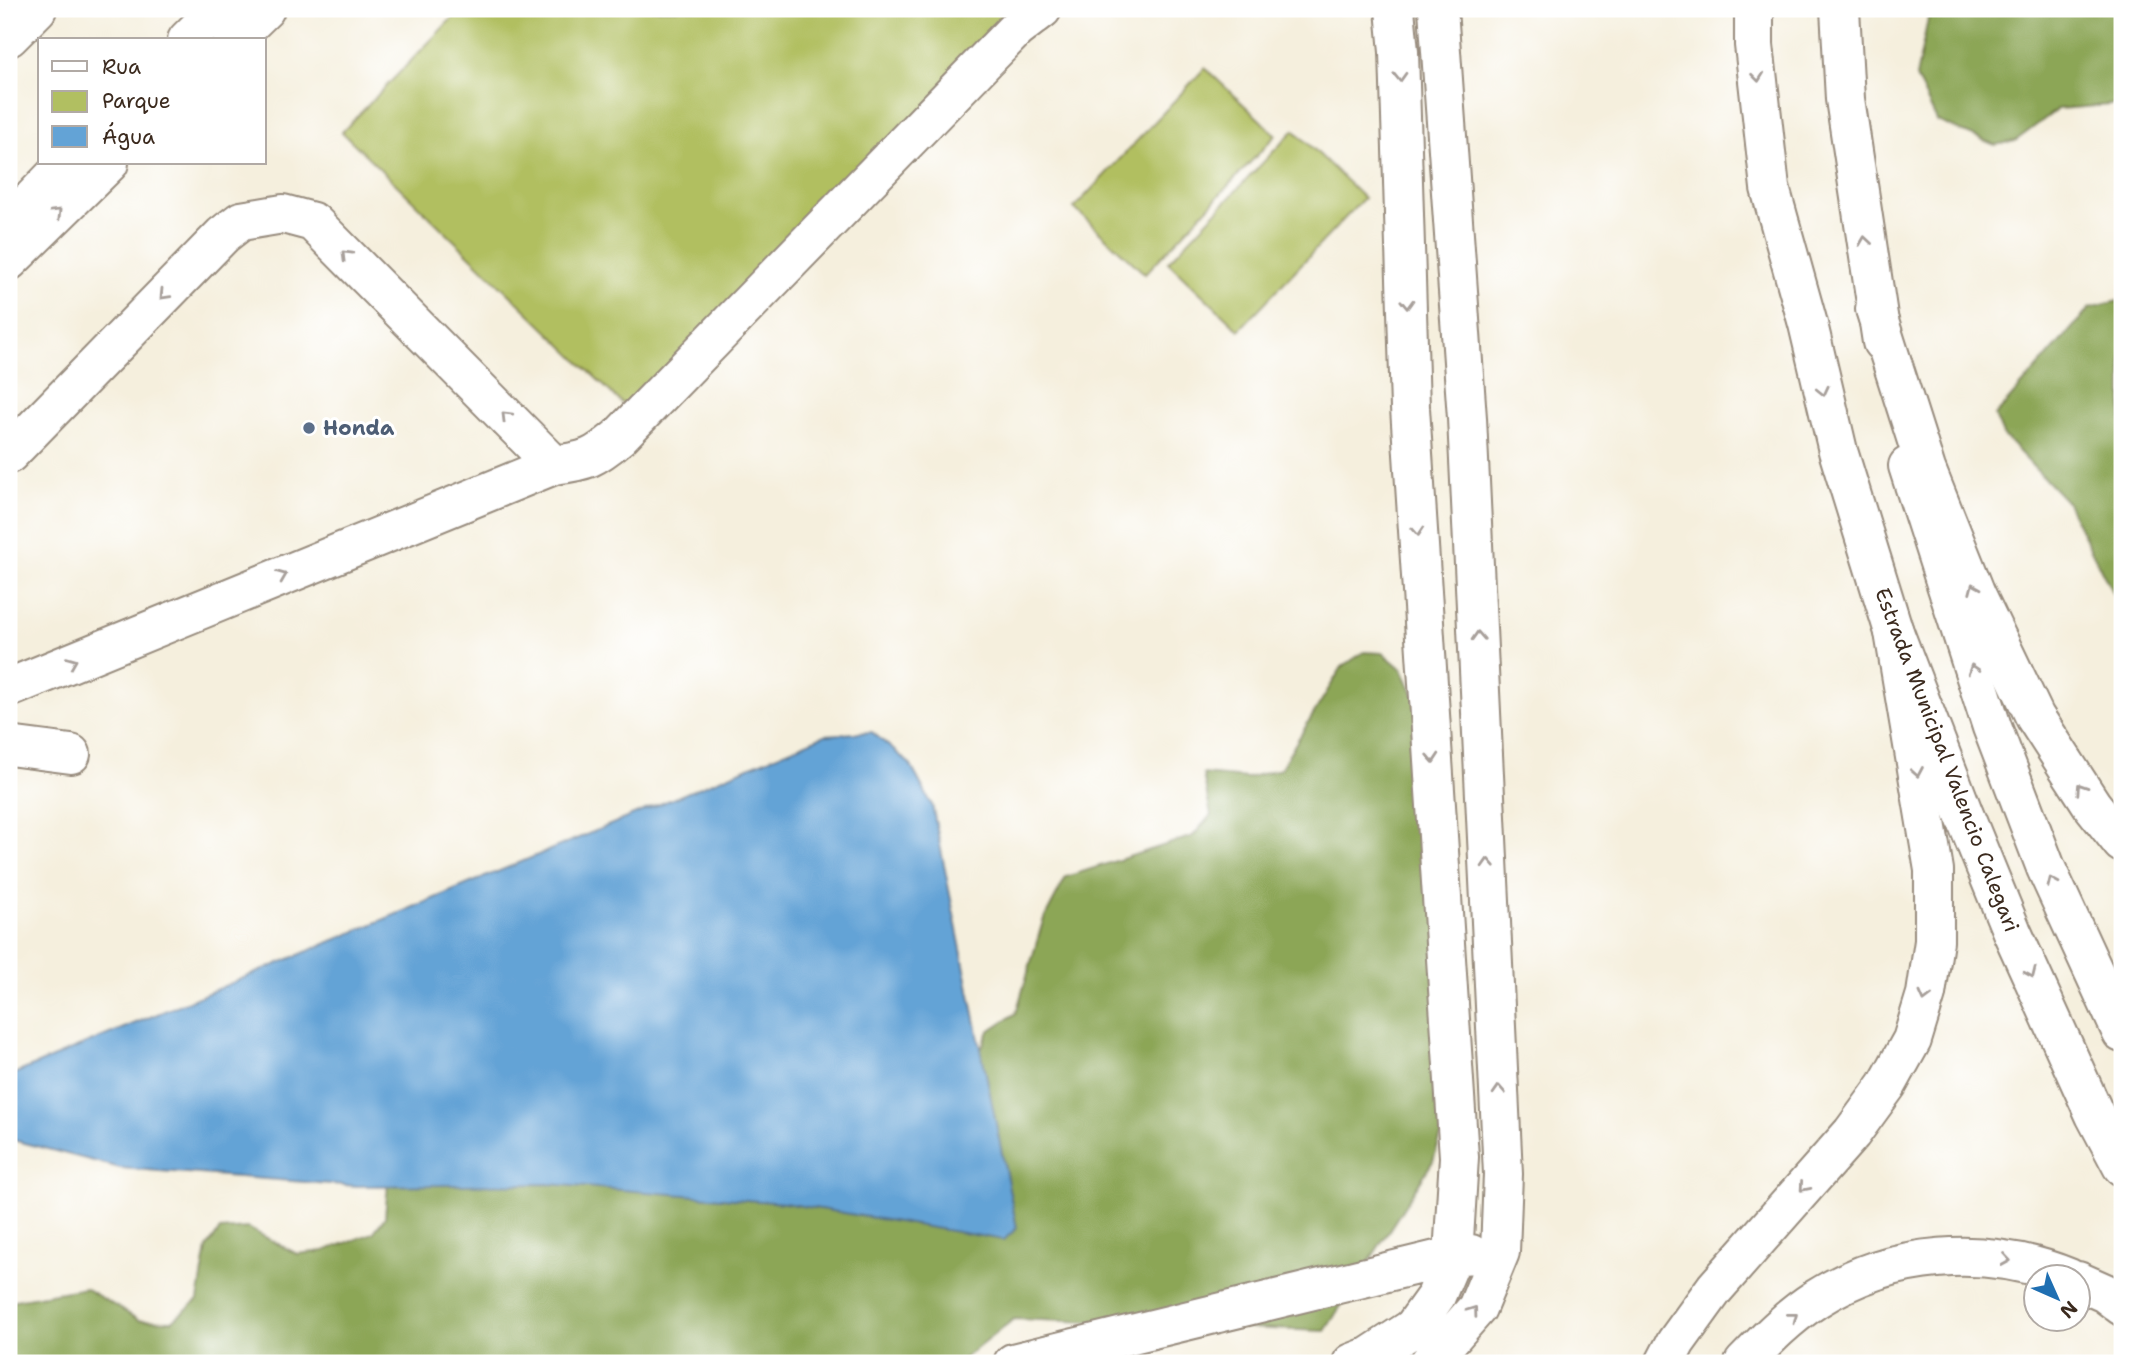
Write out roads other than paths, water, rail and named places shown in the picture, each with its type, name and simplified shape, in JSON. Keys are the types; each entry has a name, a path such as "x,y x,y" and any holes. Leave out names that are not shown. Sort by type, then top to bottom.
{"main road":[{"path":"9,37 37,9"},
{"path":"189,38 218,9"},
{"path":"235,38 265,9"},
{"path":"9,688 554,465 580,462 597,456 619,437 1016,29 1042,9"},
{"path":"1352,1363 1370,1356 1413,1328 1436,1297 1453,1256 1458,1157 1410,408 1399,52 1395,9"},
{"path":"1429,1363 1477,1308 1500,1252 1503,1161 1468,432 1438,9"},
{"name":"Estrada Municipal Valencio Calegari","path":"1754,9 1754,45 1770,188 1808,324 1838,451 1894,632 2012,932 2095,1115 2122,1166"},
{"path":"1840,9 1845,99 1875,309 1902,448 1992,727 2046,868 2122,1033"},
{"path":"9,223 66,164"},
{"path":"9,261 108,164"},
{"path":"9,454 223,234 241,221 283,214 313,222 554,465"},
{"path":"1875,309 1926,469 1976,594 2035,717 2092,804 2122,843"},
{"path":"1665,1363 1676,1342 1715,1288 1852,1133 1887,1085 1912,1040 1927,994 1934,941 1934,870 1894,632"},
{"path":"9,746 71,754"},
{"path":"1013,1363 1453,1256 1500,1252"},
{"path":"1744,1363 1777,1329 1816,1299 1859,1276 1905,1262 1959,1256 2006,1259 2026,1264"},
{"path":"2092,1288 2105,1293 2122,1306"}],"water":[{"path":"872,732 910,764 932,805 1017,1228 1004,1240 784,1203 548,1184 357,1186 120,1168 9,1139 9,1076 825,735"}],"place":[{"name":"Honda","path":"309,428"}]}
